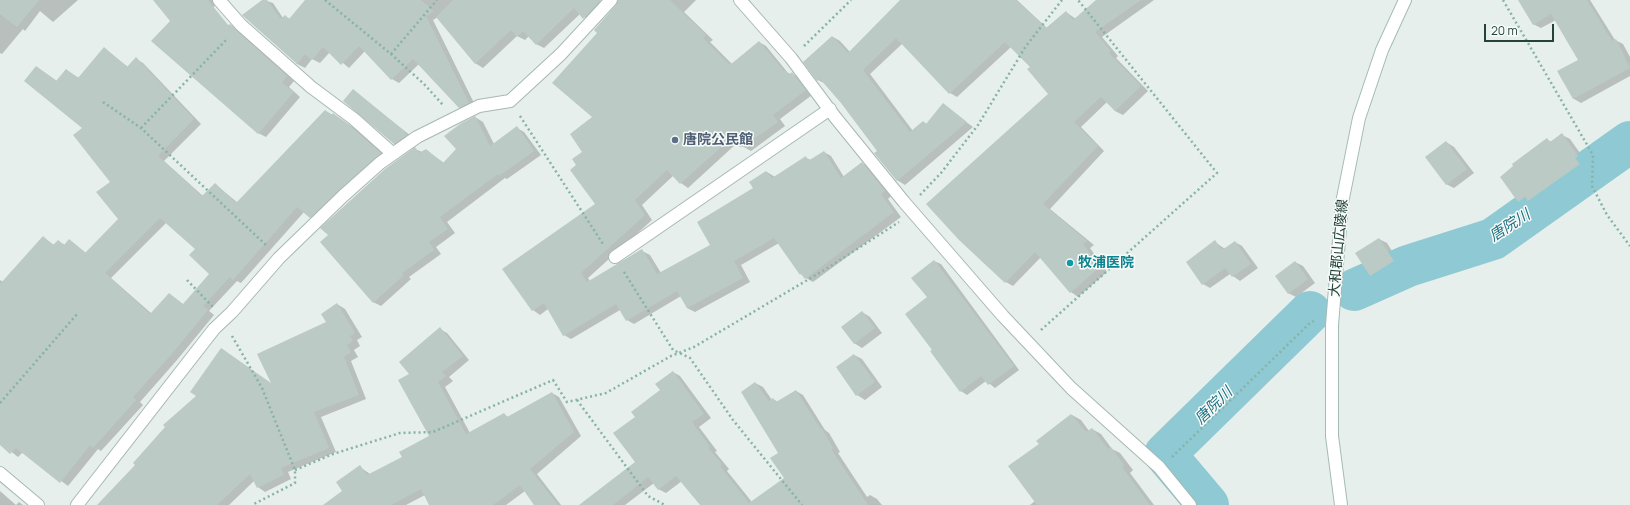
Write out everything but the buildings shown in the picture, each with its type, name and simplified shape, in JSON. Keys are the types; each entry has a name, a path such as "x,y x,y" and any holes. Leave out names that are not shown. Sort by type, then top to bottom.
{"street":[{"path":"219,0 241,25 311,87 354,119 392,154"},
{"path":"77,505 214,329 223,321 279,258 354,187 392,154 417,137 479,106 510,101 561,54 611,0"},
{"path":"740,0 791,58 911,209 1027,342 1071,388 1160,469 1190,505"},
{"name":"大和郡山広陵線","path":"1341,505 1332,436 1333,313 1342,203 1359,118 1382,50 1405,0"},
{"path":"615,257 830,109"},
{"path":"0,473 38,505"}],"path":[{"path":"324,0 391,54 424,84 453,118"},
{"path":"391,54 437,0"},
{"path":"791,58 851,0"},
{"path":"295,470 333,454 400,433 433,432 553,380 567,402 606,394 680,353 694,347 826,269 907,216 914,201 941,173 978,125 1026,46 1062,0"},
{"path":"1027,342 1217,173 1078,0"},
{"path":"1504,0 1593,155 1592,186 1607,215 1630,246"},
{"path":"141,128 241,25"},
{"path":"510,101 606,248 615,257 673,350 690,358 733,420 802,505"},
{"path":"103,102 141,128 279,258"},
{"path":"186,280 216,309 262,388 295,470 295,483 252,505"},
{"path":"0,404 78,313"},
{"path":"1160,469 1310,323 1333,313"},
{"path":"577,400 648,496 666,505"}],"waterway":[{"name":"唐院川","path":"1354,290 1408,266 1493,239 1630,142"},
{"name":"唐院川","path":"1208,505 1165,454 1310,312"}],"place":[{"name":"唐院公民館","path":"675,140"},
{"name":"牧浦医院","path":"1070,263"}]}
